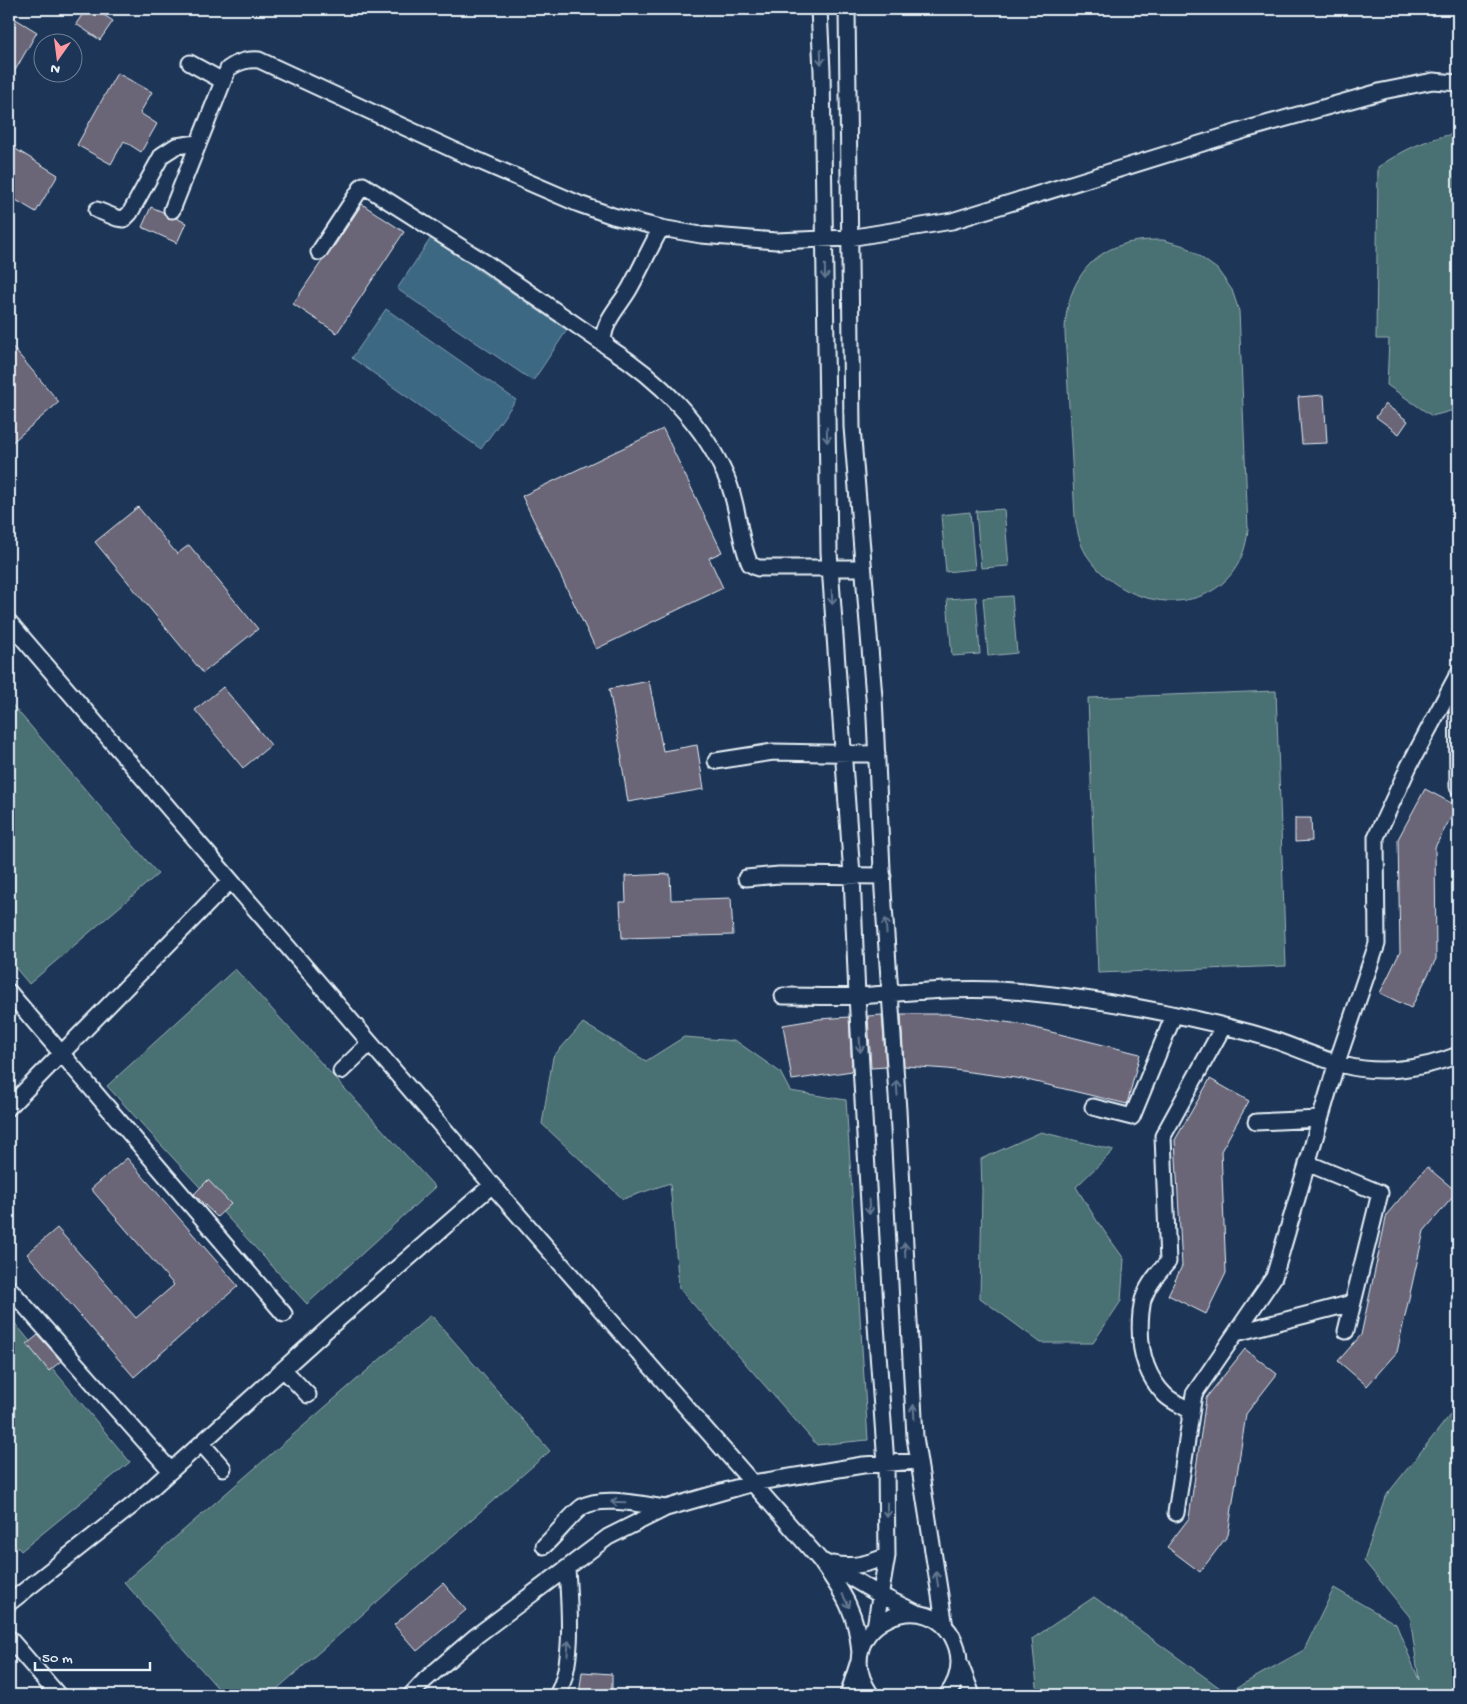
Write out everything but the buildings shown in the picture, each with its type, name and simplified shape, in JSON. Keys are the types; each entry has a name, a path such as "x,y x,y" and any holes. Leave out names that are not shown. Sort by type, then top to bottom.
{"lane":[{"path":"819,9 830,568 852,875 857,996 886,1464 887,1556 875,1627"},
{"path":"847,9 852,427 874,698 882,876 898,1110 915,1437 945,1628"},
{"path":"172,210 228,69 237,62 249,59 259,60 456,152 579,204 613,216 661,228 701,235 776,241 850,238 952,221 1248,129 1383,91 1432,81 1458,83"},
{"path":"190,63 223,81"},
{"path":"97,210 124,219 130,213 162,154 176,146 198,143"},
{"path":"319,252 363,185 486,263 608,347 664,389 688,416 706,441 728,480 750,564 758,568 863,568"},
{"path":"608,347 603,339 604,328 629,289 661,228"},
{"path":"9,622 492,1185 820,1560 838,1586 854,1617 859,1635 859,1658 862,1679 871,1695"},
{"path":"1458,675 1458,787"},
{"path":"1176,1513 1194,1394 1274,1277 1337,1062 1378,944 1376,837 1409,766 1458,675"},
{"path":"716,761 773,752 876,754"},
{"path":"746,878 779,875 882,876"},
{"path":"9,1107 230,881"},
{"path":"783,996 857,996 962,989 1023,992 1074,998 1174,1015 1252,1033 1345,1065 1374,1069 1405,1069 1432,1065 1458,1055"},
{"path":"9,992 284,1314"},
{"path":"1093,1107 1132,1117 1174,1015"},
{"path":"1192,1411 1166,1396 1154,1382 1145,1363 1140,1341 1140,1321 1143,1298 1152,1280 1168,1262 1163,1136 1223,1027"},
{"path":"341,1071 370,1043"},
{"path":"1256,1122 1320,1118"},
{"path":"1307,1164 1380,1193 1346,1331"},
{"path":"9,1603 133,1505 492,1185"},
{"path":"9,1288 171,1471"},
{"path":"1236,1333 1352,1303"},
{"path":"284,1370 308,1395"},
{"path":"202,1444 223,1468"},
{"path":"411,1695 425,1680 476,1636 608,1537 666,1508 753,1483 863,1466 918,1461"},
{"path":"544,1546 581,1508 593,1502 622,1502 666,1508"},
{"path":"820,1560 844,1566 855,1566 871,1563 887,1556"},
{"path":"820,1560 880,1595 932,1618 945,1628 954,1641 959,1656 959,1672 954,1687 947,1695"},
{"path":"557,1695 567,1660 570,1619 567,1568"},
{"path":"848,1695 862,1646 870,1631 883,1620 900,1613 917,1613"},
{"path":"9,1638 58,1695"},
{"path":"959,1664 972,1695"}],"green space":[{"path":"1458,133 1458,409 1432,416 1387,385 1389,339 1376,339 1378,167 1416,146 1436,138"},
{"path":"1163,240 1185,246 1217,269 1232,290 1239,311 1248,529 1241,559 1225,581 1205,595 1180,601 1154,600 1128,591 1105,576 1086,554 1082,545 1075,517 1065,332 1068,304 1073,291 1079,279 1096,258 1126,243"},
{"path":"1004,509 1009,566 981,568 976,511"},
{"path":"970,512 975,569 946,572 941,515"},
{"path":"1012,596 1017,653 988,656 983,598"},
{"path":"976,597 980,654 952,656 947,599"},
{"path":"1276,691 1286,966 1098,973 1088,698"},
{"path":"9,701 158,874 29,984 9,960"},
{"path":"235,969 435,1187 307,1304 107,1086"},
{"path":"583,1023 646,1061 684,1037 736,1041 780,1072 790,1091 846,1100 868,1440 817,1445 679,1288 670,1183 623,1199 542,1124 553,1057"},
{"path":"1041,1132 1114,1150 1076,1187 1124,1259 1121,1301 1093,1343 1041,1343 980,1298 981,1159"},
{"path":"431,1315 550,1451 270,1695 224,1695 124,1582"},
{"path":"9,1316 130,1462 21,1551 14,1543 9,1546"},
{"path":"1458,1405 1458,1695 1038,1695 1032,1639 1094,1597 1227,1693 1304,1650 1334,1588 1396,1624 1419,1680 1410,1617 1364,1561 1385,1497"}],"water":[{"path":"431,238 567,330 533,381 397,289"},
{"path":"386,309 516,400 481,449 352,358"}]}
